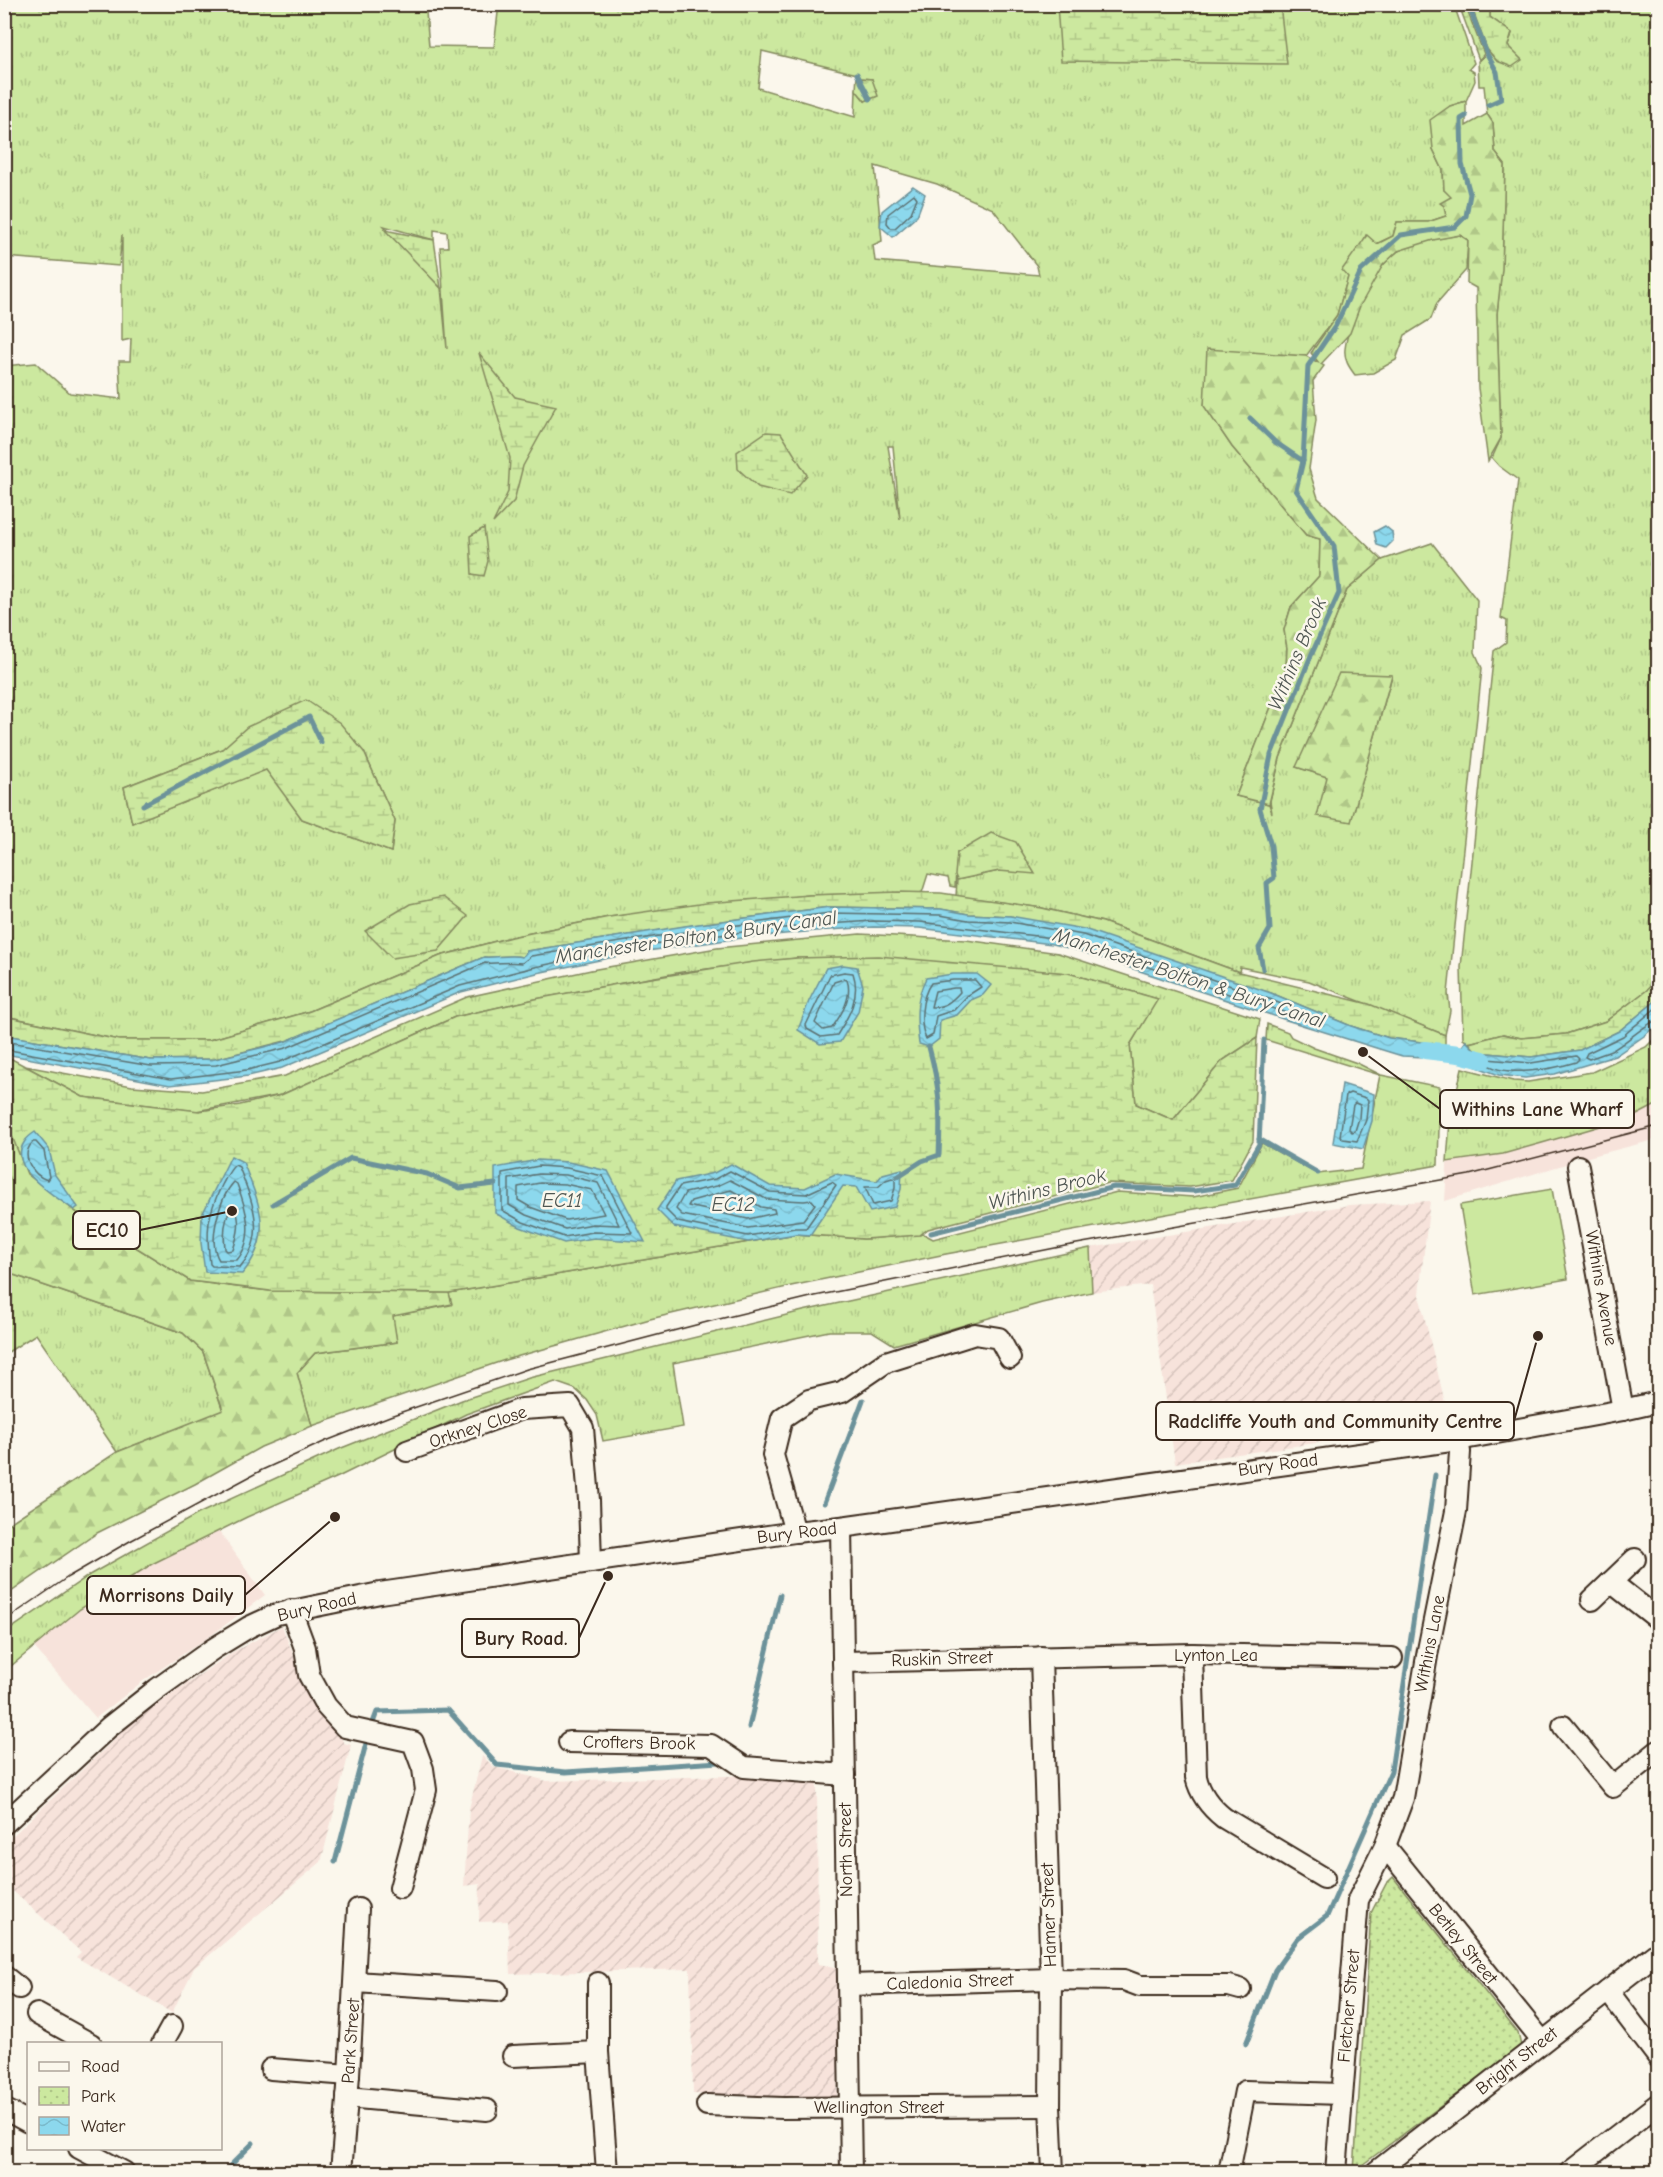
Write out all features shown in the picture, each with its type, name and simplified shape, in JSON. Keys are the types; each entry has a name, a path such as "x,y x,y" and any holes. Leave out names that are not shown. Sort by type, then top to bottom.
{"street":[{"name":"Withins Avenue","path":"1578,1166 1623,1410"},
{"path":"795,1532 773,1455 782,1418 809,1400 842,1392 886,1362 975,1334 999,1338 1010,1358"},
{"name":"Bury Road","path":"4,1824 109,1727 157,1689 213,1649 249,1627 291,1610 380,1593 795,1532 1458,1440 1659,1402"},
{"name":"Orkney Close","path":"406,1451 522,1409 570,1406 583,1428 591,1562"},
{"name":"Withins Lane","path":"1385,1846 1403,1798 1428,1650 1456,1511 1460,1452 1458,1440"},
{"name":"North Street","path":"841,1527 851,2172"},
{"path":"1592,1600 1635,1559"},
{"path":"1611,1582 1659,1618"},
{"path":"291,1610 305,1648 309,1675 326,1706 345,1727 413,1742 423,1769 426,1790 400,1888"},
{"path":"1192,1654 1198,1787 1215,1811 1224,1818 1324,1878"},
{"name":"Lynton Lea","path":"1041,1657 1192,1654 1392,1658"},
{"name":"Ruskin Street","path":"843,1662 1041,1657"},
{"name":"Hamer Street","path":"1041,1657 1052,1979 1050,2106 1053,2172"},
{"path":"1563,1726 1613,1788 1659,1751"},
{"name":"Crofters Brook","path":"569,1742 711,1745 744,1767 845,1775"},
{"name":"Betley Street","path":"1385,1846 1542,2041"},
{"name":"Fletcher Street","path":"1336,2172 1358,1900 1385,1846"},
{"name":"Park Street","path":"341,2172 358,1909"},
{"name":"Bright Street","path":"1376,2172 1659,1952"},
{"name":"Caledonia Street","path":"849,1985 1052,1979 1124,1980 1140,1986 1229,1986 1240,1989"},
{"path":"355,1982 497,1991"},
{"path":"598,1983 598,2052 607,2172"},
{"path":"1608,1991 1659,2057"},
{"path":"37,2014 89,2042"},
{"path":"163,2042 172,2026"},
{"path":"513,2056 598,2052"},
{"path":"271,2069 349,2075"},
{"path":"1229,2172 1245,2091 1341,2094"},
{"path":"347,2097 487,2110"},
{"path":"1570,2172 1659,2104"},
{"name":"Wellington Street","path":"707,2105 783,2108 1050,2106"},
{"path":"4,2109 27,2121"},
{"path":"89,2156 124,2172"}],"shaded area":[{"path":"1658,1102 1658,1139 1592,1156 1445,1201 1448,1150"},
{"path":"1430,1201 1419,1294 1450,1424 1175,1463 1150,1285 1092,1292 1090,1248 1349,1205"},
{"path":"219,1531 265,1595 213,1634 143,1681 96,1718 33,1646 80,1609 152,1564"},
{"path":"282,1626 297,1664 344,1743 351,1745 321,1862 194,1968 172,2013 76,1957 81,1952 5,1884 5,1843 136,1719 233,1652"},
{"path":"482,1756 494,1767 547,1781 763,1775 817,1778 818,1964 840,1968 837,2099 693,2094 690,1969 510,1974 508,1921 479,1922 480,1884 464,1886 469,1809"}],"green space":[{"path":"499,4 1454,5 1474,63 1469,69 1474,72 1475,81 1466,101 1450,106 1433,149 1443,170 1444,190 1452,197 1446,216 1428,222 1397,222 1393,236 1376,244 1366,235 1348,277 1337,315 1306,356 1215,351 1204,405 1232,447 1306,535 1320,539 1319,576 1291,607 1284,630 1287,648 1286,669 1236,796 1269,804 1272,813 1270,801 1280,758 1347,590 1382,560 1432,543 1477,600 1475,652 1482,668 1448,993 1450,1011 1445,1035 1309,981 1240,967 1239,972 1103,922 1042,908 956,896 957,880 999,871 957,853 955,887 950,886 948,878 928,874 922,893 809,895 609,917 511,937 440,956 310,1011 209,1040 119,1040 5,1016 4,366 36,363 70,393 121,399 119,361 130,361 131,339 122,341 122,235 119,266 5,257 4,10 7,5 414,5 415,10 426,12 429,46 494,47","holes":["762,51 857,74 859,78 872,79 865,101 856,90 855,117 758,88","875,166 937,184 993,209 1037,266 1039,275 875,261 873,245 882,241","384,226 434,240 434,230 447,232 448,247 440,247 447,349 441,288","888,446 893,446 900,519","1391,675 1351,821 1328,777 1296,767","222,749 364,752 395,821 391,852 302,819 267,769 132,823 124,787"]},
{"path":"1057,5 1280,5 1287,64 1061,61"},
{"path":"1459,5 1465,5 1484,54 1479,60"},
{"path":"1471,5 1490,5 1490,17 1512,33 1508,46 1522,60 1512,67 1497,61 1487,49"},
{"path":"1490,5 1658,5 1658,977 1647,990 1606,1021 1566,1034 1521,1038 1503,1034 1469,1043 1463,1039 1461,967 1494,651 1506,642 1507,621 1501,618 1518,480 1492,458 1501,438 1497,314 1502,265 1505,165 1495,152 1493,123 1487,114 1484,86 1479,86 1478,61 1487,54 1487,49 1497,61 1508,46 1512,33 1490,17"},
{"path":"857,74 859,78 872,79 878,96 865,101 856,90"},
{"path":"1466,101 1466,126 1487,114 1493,123 1495,152 1505,165 1502,269 1497,314 1501,438 1488,461 1478,388 1476,288 1467,283 1468,240 1460,235 1433,240 1398,251 1383,265 1360,306 1350,333 1321,364 1324,366 1313,381 1316,420 1309,469 1318,498 1382,560 1347,590 1280,758 1269,804 1236,796 1286,669 1287,648 1284,630 1291,607 1319,576 1320,539 1306,535 1232,447 1204,406 1207,349 1306,356 1319,363 1311,353 1337,315 1348,277 1342,270 1367,235 1377,244 1393,236 1397,222 1428,222 1446,216 1444,206 1440,203 1451,197 1444,190 1443,170 1433,149 1430,120 1450,106"},
{"path":"385,230 434,240 441,288"},
{"path":"1460,235 1468,240 1466,270 1437,303 1431,319 1405,335 1396,360 1373,373 1355,375 1345,357 1347,338 1364,296 1380,269 1397,252 1410,246"},
{"path":"479,353 515,397 556,406 523,466 514,501 493,523 508,492 510,458"},
{"path":"766,432 781,433 807,475 790,495 758,487 738,469 737,452"},
{"path":"484,528 488,561 484,576 472,574 470,536"},
{"path":"1339,673 1392,675 1351,822 1317,816 1327,777 1296,767"},
{"path":"306,700 340,723 364,752 395,821 391,852 302,819 266,770 132,823 124,787 222,749 247,727"},
{"path":"991,833 1016,842 1035,874 999,871 957,880 955,875 957,853"},
{"path":"941,893 1042,908 1103,922 1239,972 1369,1004 1445,1035 1445,1045 1389,1038 1351,1026 1271,993 1010,916 968,914 940,909 830,907 707,923 527,951 522,957 484,957 289,1040 215,1059 151,1060 5,1035 4,1016 119,1040 209,1040 310,1011 440,956 511,937 609,917 706,903 809,895"},
{"path":"443,897 468,916 438,951 392,958 365,931 410,904"},
{"path":"860,934 966,940 1058,953 1260,1019 1257,1038 1222,1061 1173,1120 1136,1104 1130,1045 1157,999 1068,973 797,958 682,972 531,1000 455,1017 281,1095 196,1111 83,1097 25,1066 132,1086 202,1091 285,1076 467,997 591,970 717,948"},
{"path":"878,956 1068,973 1158,999 1130,1045 1136,1104 1173,1120 1222,1061 1257,1038 1253,1141 1232,1180 1190,1187 1108,1183 928,1229 920,1235 864,1239 796,1234 449,1293 270,1291 190,1281 118,1236 88,1221 27,1174 12,1136 10,1058 83,1097 199,1111 240,1105 281,1095 455,1017 535,999 753,962 797,958"},
{"path":"1658,977 1658,999 1619,1031 1580,1050 1531,1057 1477,1052 1469,1043 1503,1034 1521,1038 1566,1034 1606,1021 1647,990"},
{"path":"1267,1024 1288,1032 1291,1037 1314,1048 1357,1063 1381,1075 1440,1087 1438,1165 946,1254 791,1286 650,1319 505,1360 312,1426 297,1373 315,1353 397,1342 392,1316 451,1305 449,1293 796,1234 864,1239 924,1234 933,1239 1117,1192 1193,1197 1238,1188 1262,1143 1317,1174 1361,1169 1380,1075 1266,1040"},
{"path":"1658,1035 1658,1104 1635,1116 1503,1154 1447,1162 1450,1120 1462,1068 1513,1081 1528,1082 1592,1072 1646,1047"},
{"path":"4,1057 10,1058 12,1136 33,1178 88,1221 118,1236 190,1281 270,1291 449,1293 452,1304 393,1316 397,1342 315,1353 297,1373 312,1426 261,1447 195,1484 97,1533 5,1596 5,1526 117,1452 223,1410 203,1352 183,1333 5,1272"},
{"path":"1552,1189 1568,1279 1475,1295 1460,1205"},
{"path":"1090,1248 1092,1292 1042,1303 894,1345 872,1331 829,1331 673,1363 683,1427 603,1441 597,1415 587,1400 575,1389 555,1382 466,1414 152,1564 80,1609 5,1671 5,1633 91,1574 198,1514 339,1449 462,1400 529,1378 803,1311"},
{"path":"5,1272 183,1333 203,1352 223,1411 117,1452 36,1334 5,1354"},
{"path":"1393,1877 1518,2033 1521,2046 1354,2171 1371,1913 1386,1884"}],"water":[{"path":"913,186 925,194 917,216 893,237 880,226 882,211"},
{"path":"1385,526 1392,532 1393,541 1386,548 1377,545 1374,532"},
{"path":"830,907 941,909 968,914 1010,916 1084,929 1271,993 1351,1026 1389,1038 1445,1045 1448,1048 1447,1058 1402,1056 1080,951 1052,944 919,928 873,927 734,939 633,953 537,973 461,992 282,1068 248,1076 170,1085 5,1054 5,1035 151,1060 215,1059 284,1042 484,957 522,957 527,951 691,925"},
{"path":"843,965 857,967 863,986 858,1012 840,1042 820,1044 798,1030 809,1001 826,968"},
{"path":"953,974 977,974 991,985 983,995 971,1000 957,1015 940,1020 939,1039 929,1047 919,1044 917,1010 922,986 926,978"},
{"path":"1658,999 1658,1024 1615,1056 1555,1074 1525,1078 1499,1075 1458,1060 1460,1049 1466,1041 1477,1052 1531,1057 1580,1050 1619,1031"},
{"path":"1342,1084 1374,1094 1372,1121 1363,1149 1333,1143"},
{"path":"35,1132 49,1149 55,1175 78,1207 74,1210 35,1181 22,1162 21,1151 25,1141"},
{"path":"231,1156 243,1162 254,1191 261,1219 258,1246 242,1274 205,1272 201,1243 202,1215"},
{"name":"EC11","path":"538,1160 568,1162 608,1171 645,1242 594,1238 564,1243 520,1227 495,1213 495,1168"},
{"name":"EC12","path":"731,1164 770,1186 805,1188 835,1174 877,1181 883,1174 902,1169 901,1189 895,1207 870,1212 856,1187 843,1186 810,1235 796,1234 748,1242 674,1227 657,1210 676,1181 714,1173"}],"waterway":[{"name":"Withins Brook","path":"1468,4 1487,54 1497,72 1501,99 1488,105"},
{"path":"857,74 870,99"},
{"name":"Withins Brook","path":"1263,969 1259,948 1270,929 1267,883 1274,878 1271,846 1260,809 1271,755 1339,593 1334,546 1296,490 1303,461 1308,366 1336,325 1361,271 1401,235 1455,227 1466,216 1470,194 1462,164 1461,119 1466,116"},
{"path":"1250,418 1275,442 1303,461"},
{"path":"143,805 309,717 321,742"},
{"name":"Withins Brook","path":"931,1233 1114,1187 1194,1191 1235,1185 1259,1144 1264,1040"},
{"path":"897,1177 922,1161 939,1155 939,1101 929,1047"},
{"name":"Manchester Bolton & Bury Canal","path":"1425,1050 1459,1054 1483,1060"},
{"path":"1259,1139 1318,1173"},
{"path":"273,1204 351,1158 427,1174 460,1188 495,1184"},
{"path":"824,1503 863,1400"},
{"path":"1246,2044 1275,1970 1298,1938 1327,1916 1391,1771 1435,1475"},
{"path":"749,1727 780,1595"},
{"path":"371,1728 377,1712 448,1710 497,1765 566,1772 719,1762"},
{"path":"335,1862 368,1736"},
{"path":"224,2172 253,2143"}],"tram line":[{"path":"4,1621 68,1577 262,1470 326,1441 390,1416 527,1369 815,1296 1065,1246 1469,1175 1658,1126"}],"place":[{"name":"Withins Lane Wharf","path":"1363,1052"},
{"name":"EC10","path":"232,1211"},
{"name":"Radcliffe Youth and Community Centre","path":"1538,1336"},
{"name":"Morrisons Daily","path":"335,1517"},
{"name":"Bury Road.","path":"608,1576"}]}
